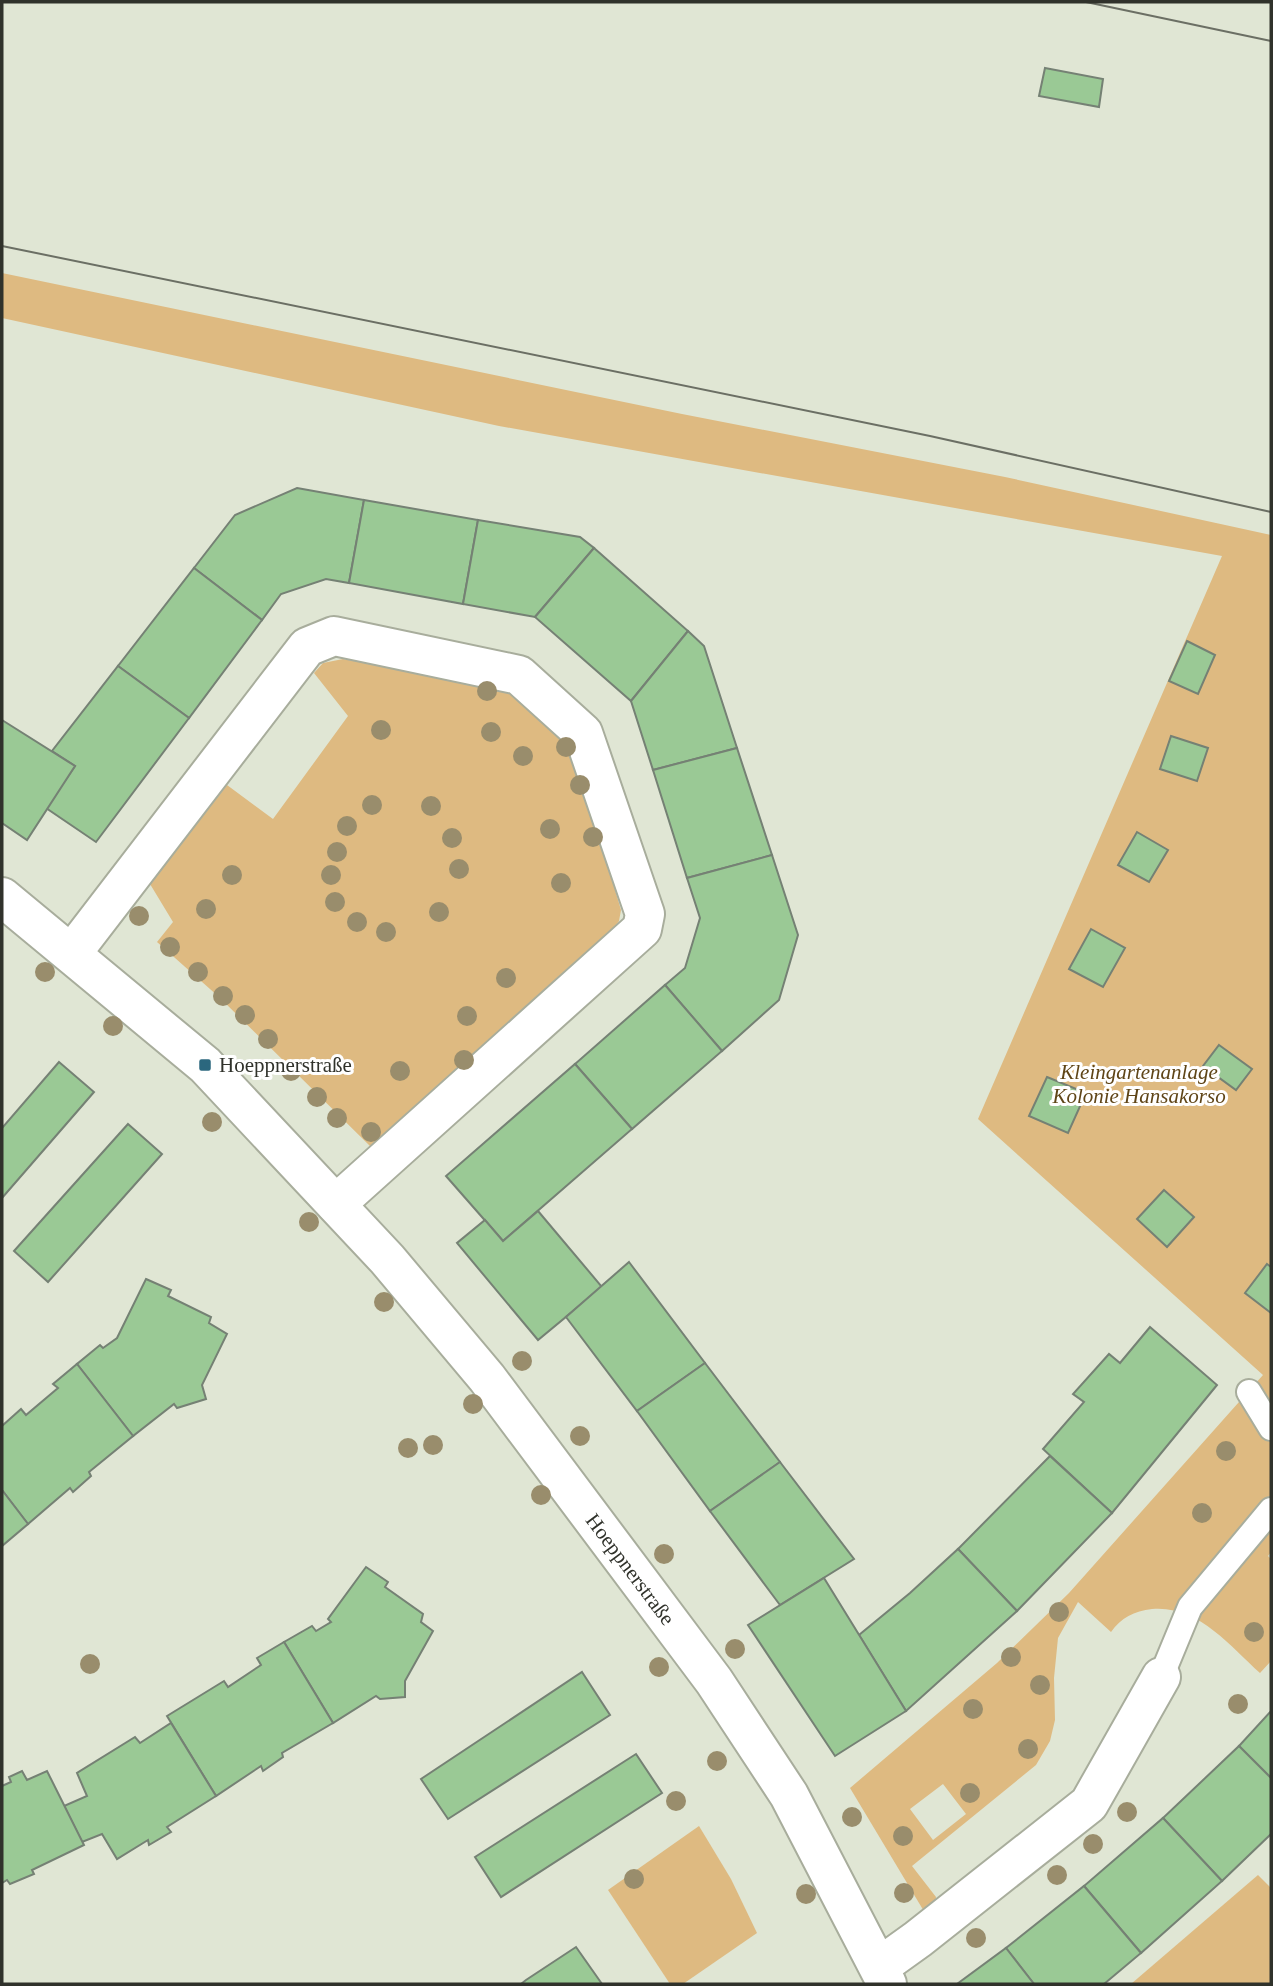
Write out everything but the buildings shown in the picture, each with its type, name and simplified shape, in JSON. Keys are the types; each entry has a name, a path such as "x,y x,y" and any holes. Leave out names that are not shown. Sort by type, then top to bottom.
{"street":[{"path":"72,953 307,647 334,636 519,675 583,733 645,914 642,929 336,1205"},
{"name":"Hoeppnerstraße","path":"2,897 205,1065 387,1259 487,1378 714,1681 789,1795 883,1975 918,1939 1090,1804 1161,1677"}],"lane":[{"path":"1249,1392 1271,1428"},
{"path":"1161,1677 1190,1607 1271,1510"}],"green space":[{"name":"Kleingartenanlage Kolonie Hansakorso","path":"2,273 682,414 1005,477 1271,535 1271,1552 1268,1556 1271,1559 1271,1661 1260,1673 1212,1629 1184,1613 1169,1609 1139,1611 1124,1619 1111,1632 1078,1602 1058,1638 1054,1678 1055,1720 1050,1741 1036,1765 912,1866 936,1897 935,1905 925,1913 850,1788 997,1663 1069,1593 1263,1375 978,1119 1222,556 499,426 2,318","holes":["943,1784 966,1814 933,1840 910,1809"]},
{"path":"343,659 505,686 571,741 621,910 619,921 612,931 370,1146 219,997 157,942 173,922 150,884 227,785 273,819 348,716 314,673 323,663"},
{"path":"699,1826 731,1879 757,1933 683,1984 670,1984 608,1890"},
{"path":"1258,1875 1271,1888 1271,1984 1131,1984"}],"tram line":[{"path":"1086,2 1271,41"},
{"path":"2,246 930,436 1271,512"}],"place":[{"name":"Hoeppnerstraße","path":"205,1065"}]}
